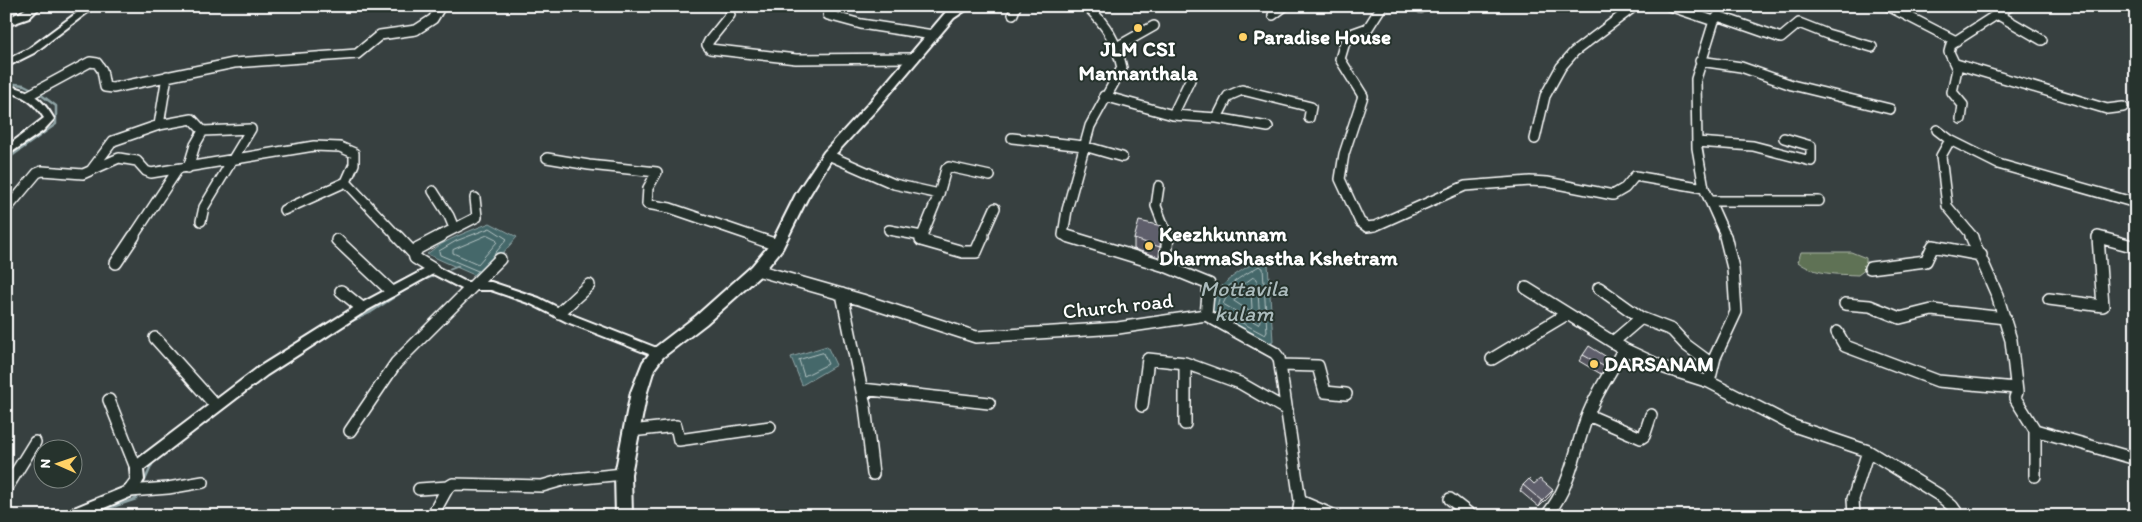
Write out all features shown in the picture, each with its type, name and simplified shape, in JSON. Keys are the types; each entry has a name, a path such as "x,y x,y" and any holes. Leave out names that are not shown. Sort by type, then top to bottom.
{"main road":[{"path":"6,22 25,15 36,6"},
{"path":"624,516 623,474 631,431 643,378 658,353 701,320 757,270 777,245 800,197 828,155 950,16 967,6"}],"street":[{"path":"6,64 31,51 92,6"},
{"path":"29,95 90,62 97,63 102,70 105,87 119,88 167,76 234,63 357,54 362,52 380,35 416,30 433,19 441,6"},
{"path":"836,6 828,15 861,24 933,35"},
{"name":"Church road","path":"757,270 842,294 976,337 1118,328 1206,315 1209,284 1165,266 1063,235 1066,210 1090,126 1104,96 1122,68 1120,58 1106,25 1087,6"},
{"path":"1273,15 1285,6"},
{"path":"1382,6 1368,28 1354,34 1344,42 1340,58 1362,96 1344,154 1340,179 1360,222 1367,227 1390,220 1465,186 1530,181 1547,182 1613,195 1625,188 1635,176 1704,188"},
{"path":"1535,140 1538,114 1550,83 1568,57 1595,37 1617,16 1635,6"},
{"path":"1669,6 1714,20"},
{"path":"1961,119 1963,104 1955,98 1952,90 1957,69 1950,52 1952,44 2010,6"},
{"path":"1890,7 1956,41"},
{"path":"1997,14 2042,40"},
{"path":"730,15 724,25 709,39 707,45 710,49 796,59 914,58"},
{"path":"1709,382 1713,365 1736,312 1733,268 1726,238 1704,188 1697,142 1696,79 1714,20 1718,16 1781,38 1799,23 1827,34 1872,47"},
{"path":"1115,48 1154,26"},
{"path":"1700,61 1740,67 1792,85 1890,109"},
{"path":"1956,64 2099,107 2107,109 2124,107"},
{"path":"159,125 167,76"},
{"path":"1173,115 1190,80"},
{"path":"6,89 22,90 45,110 49,119 6,152"},
{"path":"1217,118 1227,95 1233,91 1242,90 1311,107 1309,118"},
{"path":"1104,96 1173,115 1217,118 1268,127"},
{"path":"91,171 113,141 159,125 192,119 202,131"},
{"path":"201,221 204,207 251,129 202,131"},
{"path":"1937,130 1950,140 1998,164 2136,203"},
{"path":"116,263 183,168 202,131"},
{"path":"1012,138 1084,146 1122,158"},
{"path":"1697,142 1753,146 1811,161 1811,146 1784,138"},
{"path":"1950,140 1941,156 1947,206 1974,239 2005,318 2011,340 2016,388 2015,398 2035,430 2035,476"},
{"path":"6,210 37,173 42,171 77,175 91,171 119,158 137,161 146,171 151,173 314,146 340,147 354,153 354,164 346,182 284,210"},
{"path":"828,155 894,184 939,194"},
{"path":"547,158 589,165 657,172 648,188 647,204 670,208 777,245"},
{"path":"990,176 949,167 946,169 939,194 921,240 963,252 976,252 995,208"},
{"path":"346,182 414,254 415,258 464,286 491,286 535,301 571,319 658,353"},
{"path":"1159,186 1156,206 1168,235 1165,266"},
{"path":"433,191 449,216 454,228"},
{"path":"414,254 418,248 476,217 476,198"},
{"path":"1710,201 1819,201"},
{"path":"889,230 922,236"},
{"path":"2049,299 2103,306 2098,237 2136,247"},
{"path":"337,240 391,291"},
{"path":"1870,268 1926,261 1933,246 1981,255"},
{"path":"350,431 396,364 500,259"},
{"path":"136,468 262,371 362,308 433,269"},
{"path":"559,313 589,285"},
{"path":"1526,288 1624,349 1665,368 1709,382 1794,426 1868,451 1939,495 1952,506 1959,516"},
{"path":"1599,288 1641,318 1672,330 1686,346 1713,365"},
{"path":"341,291 362,308"},
{"path":"842,294 872,442 873,474"},
{"path":"1845,304 1870,306 1900,318 1932,310 2005,318"},
{"path":"1492,359 1567,314"},
{"path":"1206,315 1275,353 1280,365 1300,501 1298,516"},
{"path":"1613,342 1641,318"},
{"path":"1838,332 1844,346 1938,381 2016,388"},
{"path":"155,338 216,406"},
{"path":"1546,516 1563,493 1588,415 1624,349"},
{"path":"1142,406 1148,359 1185,363 1240,383 1286,410"},
{"path":"1185,363 1185,424"},
{"path":"1280,365 1318,366 1325,392 1346,394"},
{"path":"862,389 989,403"},
{"path":"109,400 136,468 138,480 130,490"},
{"path":"1588,415 1641,438 1644,436 1651,415"},
{"path":"631,431 676,426 679,440 770,427"},
{"path":"2035,430 2136,459"},
{"path":"6,489 32,447"},
{"path":"1854,516 1853,499 1868,451"},
{"path":"419,489 448,487 459,483 542,486 563,480 623,474"},
{"path":"69,516 130,490 168,488 203,482"},
{"path":"432,516 448,487"},
{"path":"1450,499 1472,516"},
{"path":"1300,501 1335,516"}],"green space":[{"path":"1801,252 1851,252 1866,258 1866,269 1858,275 1819,272 1798,262"}],"water":[{"path":"490,223 517,237 481,278 427,254 449,240"},
{"name":"Mottavila kulam","path":"1258,260 1265,260 1268,264 1273,341 1267,343 1213,313 1213,304 1220,288 1234,275"},
{"path":"827,346 836,365 802,385 791,357"}],"building":[{"path":"1139,221 1162,226 1160,247 1134,239"},
{"path":"1589,346 1610,359 1605,367 1583,355"},
{"path":"1529,479 1534,484 1540,479 1553,490 1542,501 1523,485"}],"waterway":[{"path":"6,83 24,85 32,89"},
{"path":"6,160 56,124 56,106 40,94"},
{"path":"450,269 458,266"},
{"path":"419,281 431,277"},
{"path":"343,325 371,312 408,288"},
{"path":"142,487 153,462"},
{"path":"86,516 136,499 138,494"}],"place":[{"name":"JLM CSI Mannanthala","path":"1138,28"},
{"name":"Paradise House","path":"1243,37"},
{"name":"Keezhkunnam DharmaShastha Kshetram","path":"1149,246"},
{"name":"DARSANAM","path":"1594,364"}]}
